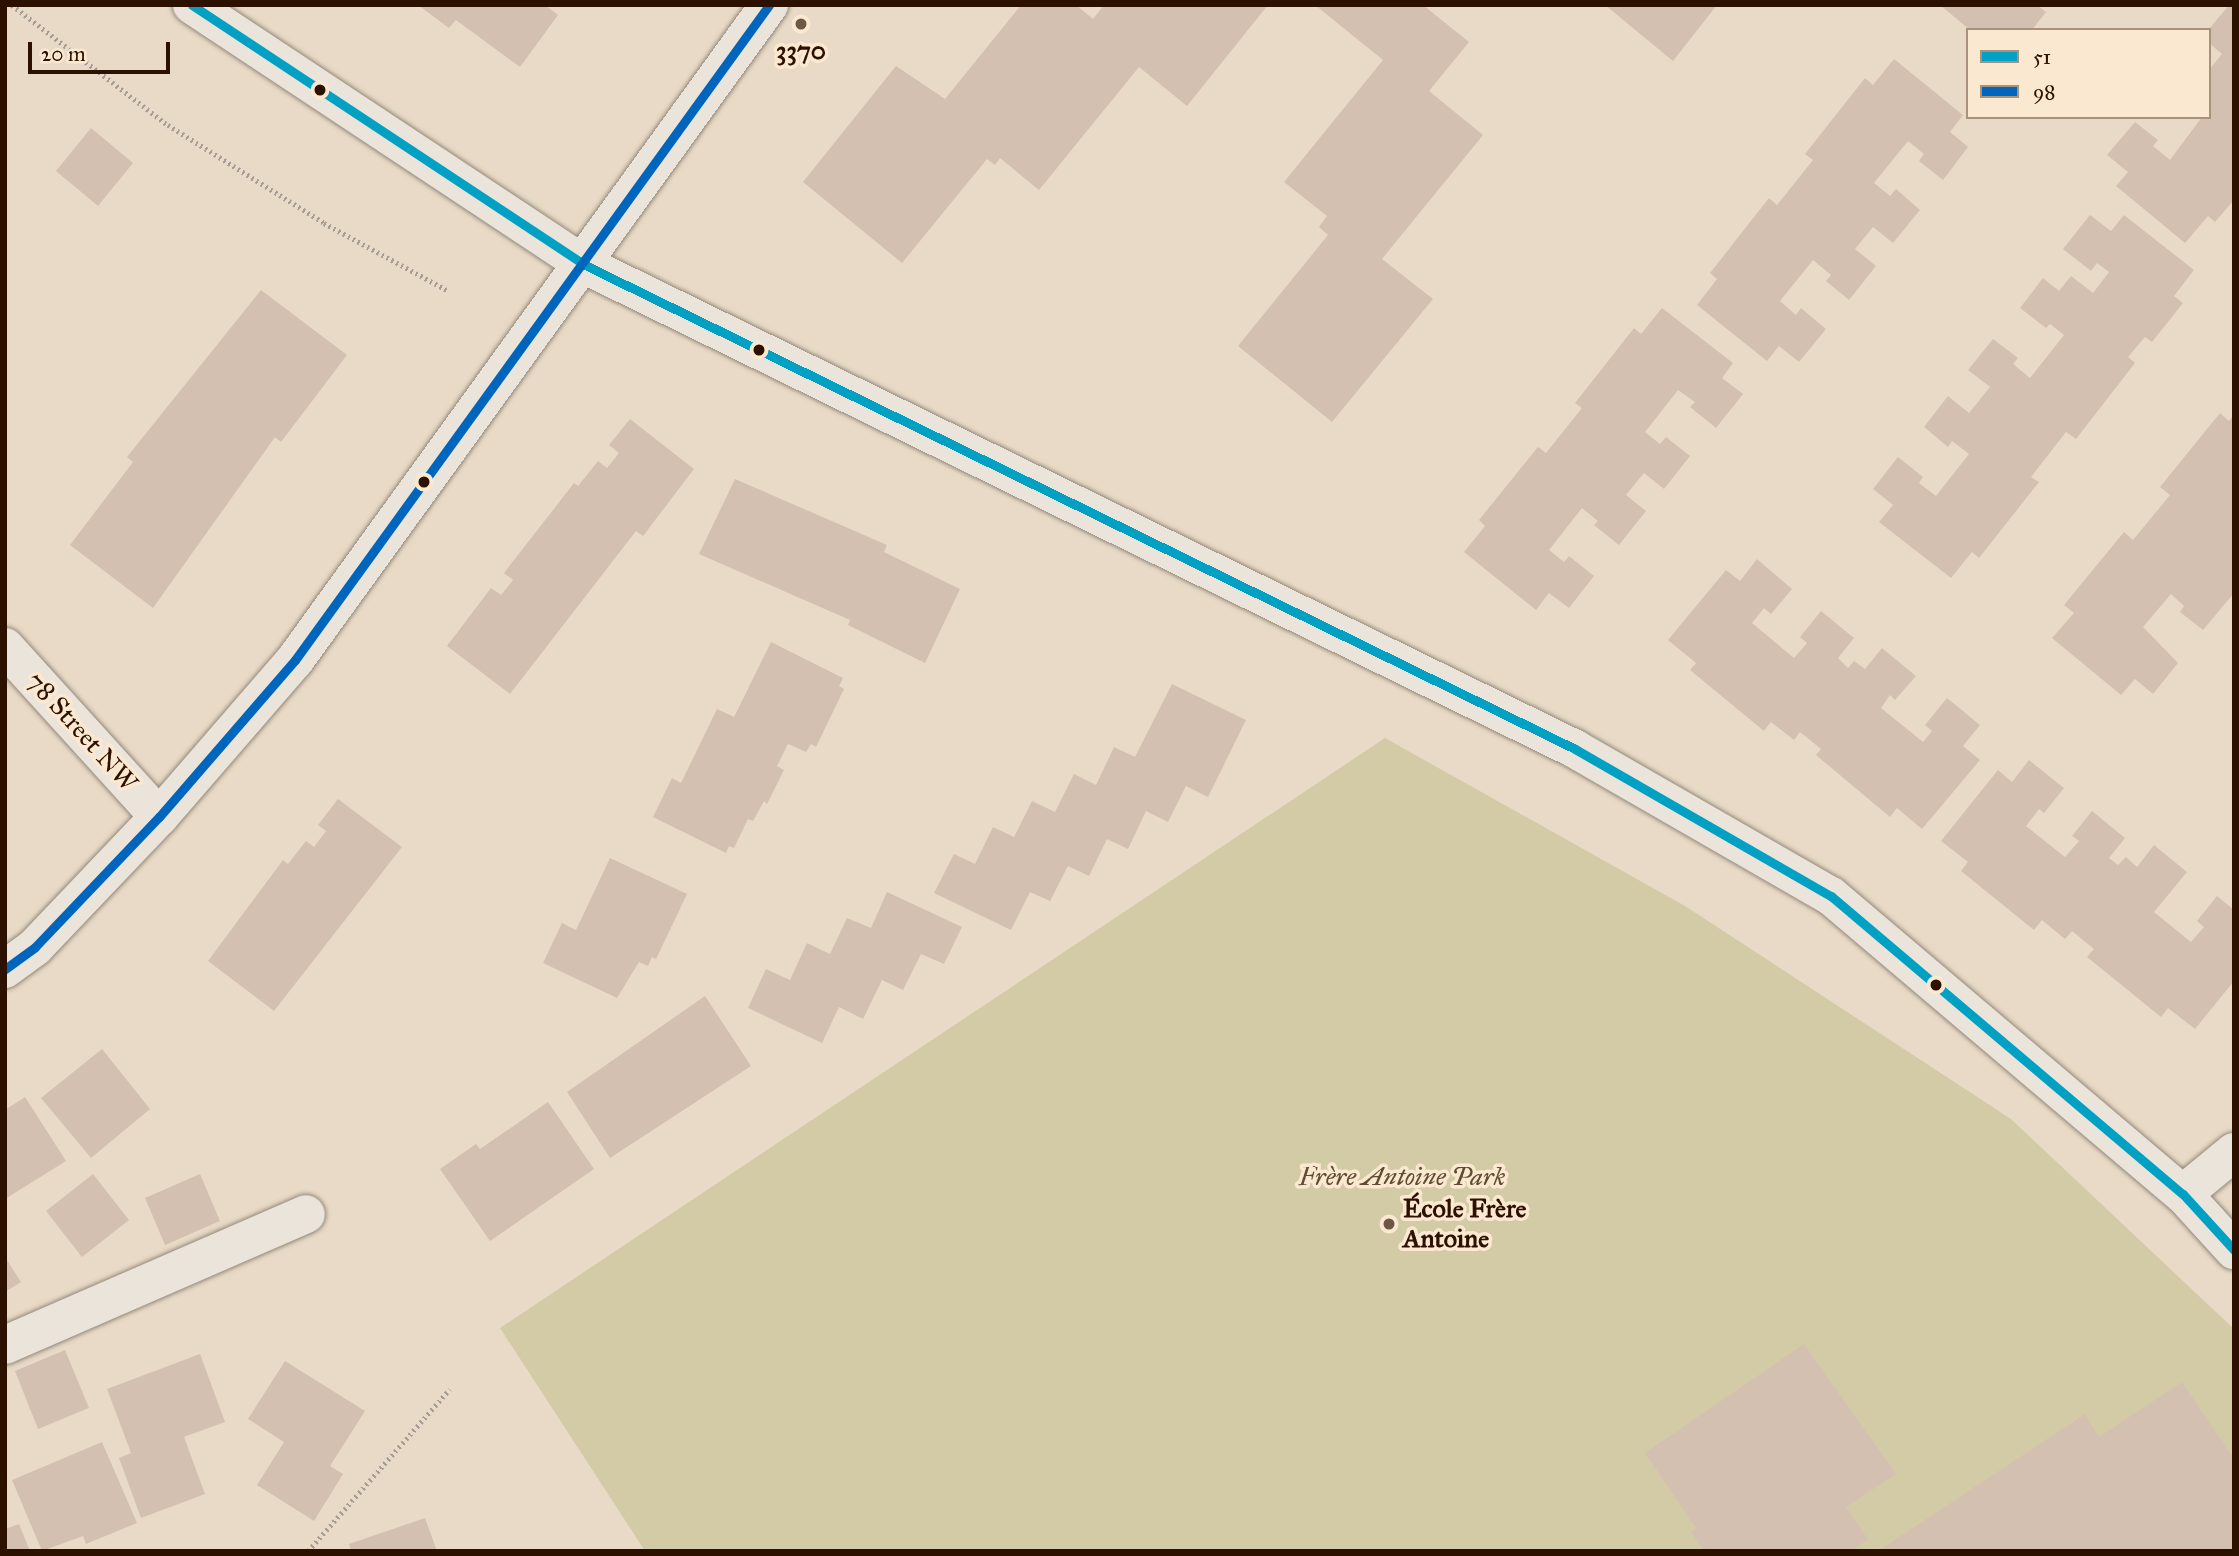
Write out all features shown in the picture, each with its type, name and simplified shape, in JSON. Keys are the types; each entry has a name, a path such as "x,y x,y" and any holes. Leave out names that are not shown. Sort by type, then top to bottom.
{"street":[{"path":"192,5 583,264 1575,749 1819,890 2183,1194 2234,1250"},
{"path":"5,969 35,947 159,817 295,660 769,5"},
{"name":"78 Street NW","path":"5,647 159,817"},
{"path":"2183,1194 2234,1152"},
{"path":"5,1345 306,1214"}],"path":[{"path":"12,5 168,125 324,223 447,290"},
{"path":"308,1551 450,1389"}],"green space":[{"name":"Frère Antoine Park","path":"1385,738 1685,906 2011,1119 2234,1329 2234,1551 645,1551 500,1328"}],"building":[{"path":"418,5 545,5 558,15 520,67 456,20 449,28"},
{"path":"1021,5 1076,5 1093,19 1104,5 1268,5 1187,106 1139,67 1039,190 1000,158 995,165 987,159 902,263 803,182 896,66 945,99"},
{"path":"1315,5 1423,5 1469,42 1429,91 1483,135 1382,259 1433,299 1332,422 1238,346 1328,235 1319,227 1327,216 1284,182 1383,60"},
{"path":"1605,5 1717,5 1673,61"},
{"path":"1940,5 2037,5 2046,12 2034,28 1968,28"},
{"path":"2229,5 2234,9 2234,200 2215,222 2208,216 2185,243 2116,186 2128,172 2107,155 2135,122 2158,140 2153,146 2170,160 2201,119 2211,119 2211,68 2222,54 2211,45 2210,28"},
{"path":"1894,59 1963,115 1950,132 1968,147 1943,180 1919,161 1924,154 1908,141 1874,183 1890,196 1896,189 1920,210 1893,243 1873,227 1855,249 1876,266 1849,300 1826,281 1831,275 1813,260 1780,301 1796,315 1801,308 1826,329 1799,362 1779,346 1767,361 1697,305 1717,279 1710,273 1769,198 1777,205 1813,160 1805,154 1865,78 1873,85"},
{"path":"91,128 133,163 98,206 56,171"},
{"path":"2090,215 2111,231 2124,215 2194,270 2174,296 2183,303 2152,342 2145,337 2128,357 2135,363 2076,439 2066,432 2031,477 2039,482 1979,558 1972,552 1951,578 1879,522 1893,505 1873,489 1898,457 1923,477 1919,483 1936,496 1969,454 1952,441 1948,447 1924,427 1948,396 1969,413 1990,387 1968,370 1993,339 2018,358 2013,364 2030,378 2064,335 2050,324 2046,328 2020,308 2043,278 2059,291 2071,276 2093,293 2109,272 2097,263 2091,271 2063,249"},
{"path":"261,290 347,355 281,442 275,437 153,608 70,545 133,462 127,457"},
{"path":"1662,308 1733,363 1722,378 1743,394 1716,428 1690,407 1695,402 1678,390 1645,432 1660,444 1666,437 1690,456 1664,489 1644,473 1626,495 1646,511 1619,545 1594,525 1598,521 1582,508 1549,550 1564,562 1569,556 1594,576 1569,608 1549,593 1536,610 1464,552 1485,526 1479,520 1538,447 1546,453 1582,408 1575,403 1634,328 1641,334"},
{"path":"2220,413 2229,421 2234,415 2234,593 2203,630 2180,612 2184,606 2171,594 2143,627 2178,663 2153,694 2135,679 2121,695 2052,638 2074,613 2064,605 2124,532 2133,540 2170,495 2160,487"},
{"path":"630,419 694,469 643,536 636,531 510,694 447,646 491,588 501,595 513,580 504,573 574,483 578,486 598,461 607,468 619,453 609,445"},
{"path":"735,479 887,545 884,552 960,589 925,663 848,625 850,620 699,554"},
{"path":"1757,559 1792,589 1771,614 1764,608 1752,623 1794,658 1807,643 1800,637 1821,611 1854,638 1838,658 1848,668 1854,661 1865,669 1882,648 1916,676 1895,700 1890,695 1881,708 1923,742 1932,731 1925,725 1947,698 1980,725 1963,746 1980,760 1922,829 1897,808 1890,817 1816,755 1821,749 1800,732 1794,740 1771,722 1764,731 1690,670 1696,663 1668,640 1726,570 1740,581"},
{"path":"771,642 843,678 839,686 844,689 816,747 811,744 806,752 788,744 777,766 784,770 767,804 764,801 753,821 748,819 734,848 729,846 726,853 653,817 672,778 681,783 717,709 734,717"},
{"path":"1172,684 1246,720 1208,797 1186,786 1168,822 1146,811 1128,849 1107,839 1089,876 1068,866 1050,901 1030,892 1011,930 934,893 954,854 975,864 993,827 1014,837 1032,801 1055,812 1074,774 1096,785 1114,747 1135,757"},
{"path":"2029,760 2064,788 2044,813 2039,809 2026,826 2065,857 2079,841 2072,836 2092,811 2125,838 2109,858 2118,865 2126,857 2137,867 2154,845 2187,872 2154,912 2191,942 2204,927 2197,921 2217,896 2234,910 2234,981 2195,1029 2168,1008 2161,1017 2087,957 2094,949 2072,931 2065,939 2042,920 2034,930 1961,871 1968,862 1941,841 1998,770 2012,782"},
{"path":"338,799 402,847 274,1011 208,961 283,860 288,864 306,841 314,847 326,831 318,825"},
{"path":"610,858 687,894 656,959 652,957 648,966 639,962 617,998 543,963 562,923 576,930"},
{"path":"887,892 962,927 944,964 921,954 903,990 882,980 863,1019 839,1007 822,1043 748,1008 766,969 790,980 807,943 830,954 847,918 871,928"},
{"path":"705,996 751,1066 610,1158 567,1092"},
{"path":"102,1049 150,1109 91,1158 41,1098"},
{"path":"25,1097 66,1161 5,1199 5,1110"},
{"path":"548,1102 594,1169 490,1241 440,1169 476,1144 480,1149"},
{"path":"93,1174 129,1220 82,1257 46,1211"},
{"path":"200,1174 220,1221 165,1245 145,1198"},
{"path":"5,1257 21,1282 5,1292"},
{"path":"1804,1344 1896,1474 1846,1507 1868,1539 1852,1551 1704,1551 1691,1532 1696,1528 1645,1453"},
{"path":"65,1350 89,1408 38,1429 15,1371"},
{"path":"200,1354 225,1422 184,1437 205,1494 141,1518 119,1458 131,1453 107,1389"},
{"path":"285,1361 365,1411 330,1466 343,1474 314,1521 257,1485 284,1442 248,1419"},
{"path":"2182,1382 2234,1459 2234,1551 1878,1551 2085,1414 2099,1437"},
{"path":"102,1442 137,1523 86,1544 83,1536 42,1551 12,1480"},
{"path":"425,1518 437,1551 351,1551 349,1544"},
{"path":"19,1524 30,1551 5,1551 5,1529"}],"transit line":[{"name":"51","path":"192,5 583,264 1575,749 1831,896 2183,1194 2234,1250"},
{"name":"98","path":"5,969 35,947 159,817 295,660 769,5"}],"place":[{"name":"3370","path":"801,24"},
{"name":"École Frère Antoine","path":"1389,1224"}]}
